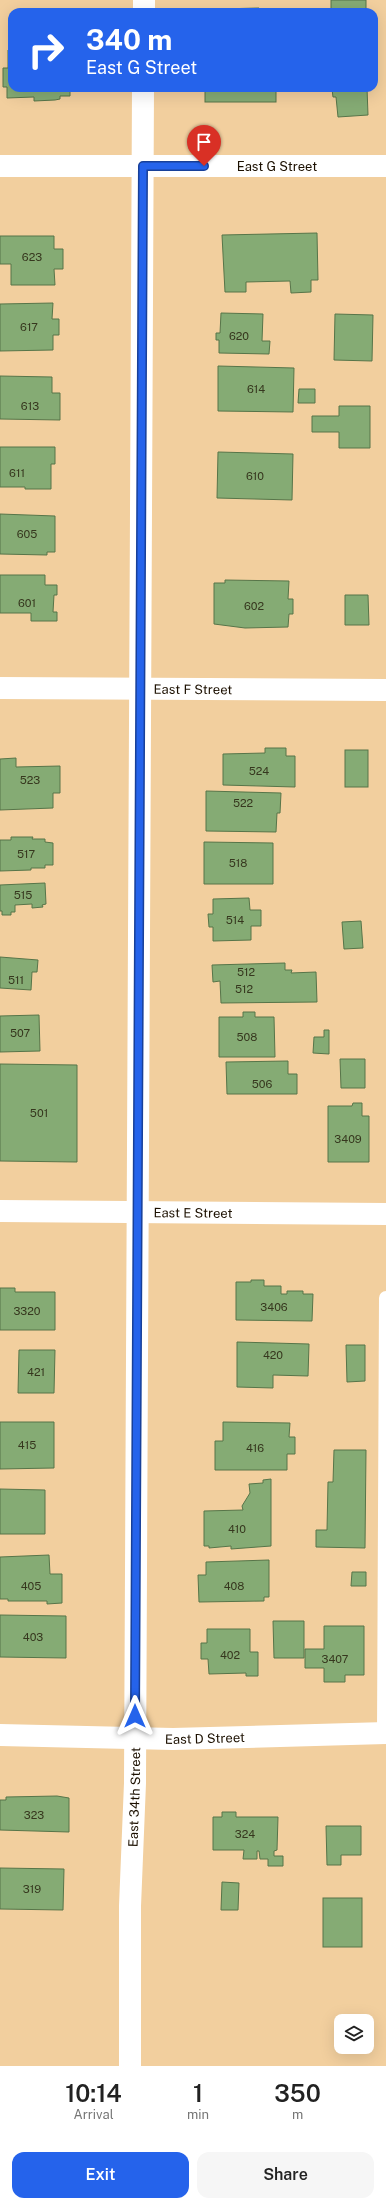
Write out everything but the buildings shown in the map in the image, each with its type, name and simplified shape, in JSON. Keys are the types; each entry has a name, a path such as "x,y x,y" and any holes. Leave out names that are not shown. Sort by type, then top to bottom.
{"street":[{"name":"East 34th Street","path":"130,2066 130,1906 135,1738 143,92"},
{"name":"East G Street","path":"0,166 386,166"},
{"name":"East F Street","path":"0,688 140,690 386,690"},
{"name":"East E Street","path":"0,1211 386,1214"},
{"name":"East D Street","path":"0,1735 173,1739 385,1733"}],"lane":[{"path":"385,1733 386,1298"}],"route":[{"path":"135,1716 143,166 204,166"}]}
